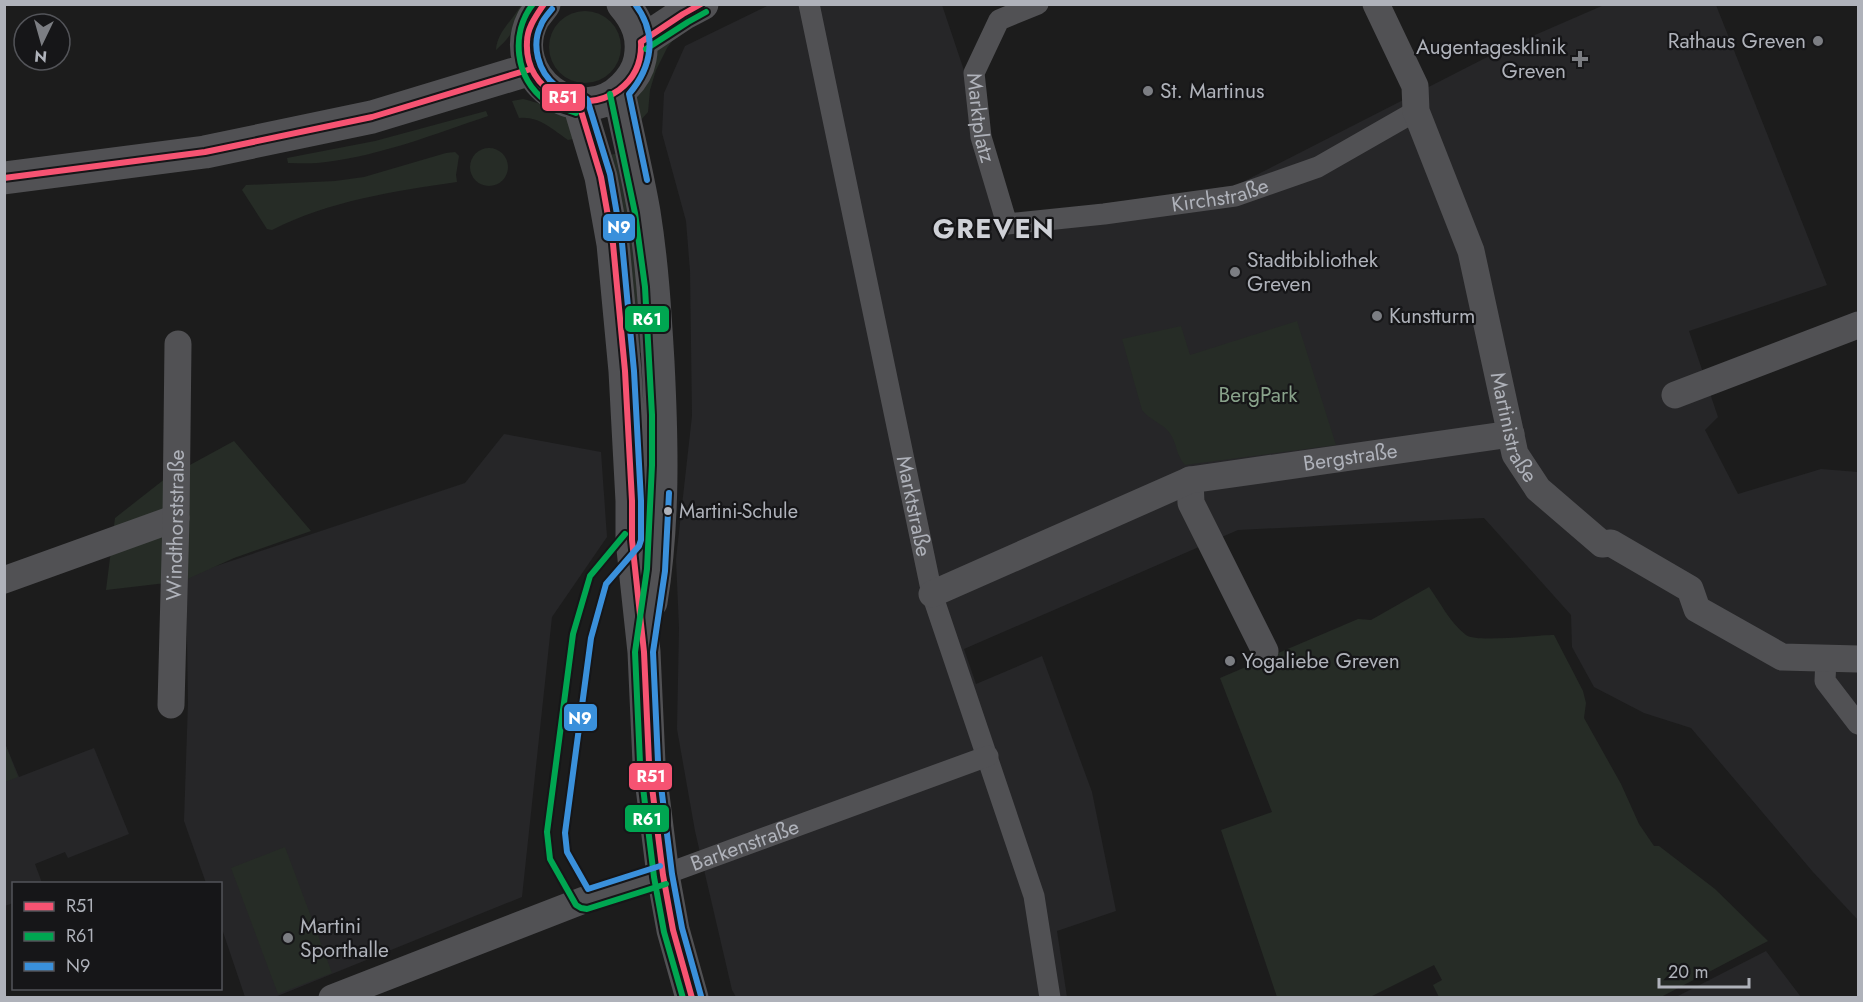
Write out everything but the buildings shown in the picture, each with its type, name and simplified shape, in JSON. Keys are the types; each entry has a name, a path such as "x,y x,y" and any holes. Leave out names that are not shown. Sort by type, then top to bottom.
{"street":[{"path":"544,4 533,18 528,35 527,52 531,69 543,86 559,98 579,104 600,102 619,92 631,80 639,64 642,48 640,31 632,14 623,4"},
{"path":"641,42 702,4"},
{"name":"Marktstraße","path":"809,4 932,594 1034,896 1050,998"},
{"name":"Marktplatz","path":"1007,224 981,137 974,73 999,20 1038,4"},
{"name":"Martinistraße","path":"1376,4 1415,86 1416,111 1471,251 1515,454 1538,489 1602,544 1611,543 1690,589 1696,609 1782,657 1858,659"},
{"path":"4,178 216,149 372,117 531,69"},
{"path":"619,92 644,211 654,286 661,415 656,570 644,652"},
{"path":"579,104 600,177 614,244 625,371 632,540 644,652 649,763 663,875 673,930 692,998"},
{"name":"Kirchstraße","path":"1007,224 1104,214 1235,196 1318,167 1416,111"},
{"path":"1676,395 1858,325"},
{"name":"Windthorststraße","path":"171,705 178,344"},
{"name":"Bergstraße","path":"932,594 1190,480 1511,434"},
{"path":"1190,480 1191,503 1265,651"},
{"path":"4,580 176,518"},
{"path":"1826,658 1825,681 1858,724"},
{"name":"Barkenstraße","path":"338,997 584,900 663,875 988,756"}],"shaded area":[{"path":"769,5 942,5 1013,216 1235,186 1503,49 1604,5 1716,5 1827,285 1689,331 1718,417 1705,430 1738,494 1821,469 1858,472 1858,920 1813,872 1691,728 1644,713 1594,687 1572,647 1571,615 1484,518 1238,530 964,649 976,684 1042,656 1092,792 1116,911 1057,931 1067,997 736,997 732,990 695,831 677,729 679,628 676,559 692,416 690,271 686,221 662,133 664,93 685,46"},
{"path":"504,434 601,452 607,537 552,617 522,897 275,997 245,997 222,929 222,882 206,882 184,821 188,702 186,576 465,483"},
{"path":"4,741 19,777 94,748 129,834 68,858 65,852 35,864 42,882 12,882 12,903 5,906"},
{"path":"1766,951 1801,997 1676,997"}],"green space":[{"path":"521,5 529,5 510,35 496,50 499,37"},
{"path":"585,11 605,17 615,27 621,47 615,67 605,77 585,83 565,77 555,67 549,47 555,27 565,17"},
{"path":"680,31 667,48 656,70 650,90 648,112 640,121 634,105 655,53 663,40"},
{"path":"523,99 558,112 571,122 583,137 568,140 539,121 519,118 512,101"},
{"path":"486,111 488,116 388,149 326,162 288,163 287,158 375,141"},
{"path":"489,148 503,153 508,167 503,181 489,186 475,181 470,167 475,153"},
{"path":"455,152 459,156 457,182 362,198 316,212 272,230 267,229 242,190 246,185 335,181 364,177"},
{"path":"621,153 650,352 639,353 609,155"},
{"name":"BergPark","path":"1297,321 1336,445 1185,465 1168,431 1142,410 1122,339 1181,326 1190,355"},
{"path":"234,441 311,531 234,558 183,581 106,590 115,518 166,478"},
{"path":"1429,587 1450,618 1466,635 1494,639 1554,635 1583,691 1586,703 1584,718 1621,784 1639,824 1654,846 1659,846 1715,889 1768,941 1661,997 1439,997 1433,985 1442,980 1434,965 1370,997 1277,997 1221,830 1272,812 1220,678 1358,619 1371,620"},
{"path":"4,741 18,777 5,782 4,782"},
{"name":"Martini Sporthalle","path":"285,847 332,973 278,994 231,868"}],"transit line":[{"name":"R61","path":"533,4 521,28 519,55 522,68 528,81 546,101 576,113"},
{"name":"R51","path":"544,4 529,32 528,60 535,75 545,87 557,95 572,100 588,101 604,98 619,90 636,69 641,42"},
{"name":"N9","path":"635,4 647,27 649,50 643,73 629,94 647,180"},
{"name":"R51","path":"641,42 701,4"},
{"name":"N9","path":"552,9 538,33 538,58 545,73 556,86 587,99 610,174 622,243 634,371 641,501 639,546 606,584 591,638 565,833 567,852 588,889 660,866"},
{"name":"R61","path":"646,49 706,12"},
{"name":"R51","path":"4,178 205,152 372,117 531,69"},
{"name":"R61","path":"610,94 635,213 645,287 652,415 647,569 635,652 640,763 654,877 664,932 683,998"},
{"name":"R51","path":"579,104 601,177 613,244 625,371 632,540 644,652 649,763 663,875 673,930 692,998"},
{"name":"N9","path":"669,493 665,571 653,652 658,762 672,874 682,928 701,996"},
{"name":"R61","path":"625,534 590,576 573,634 547,832 550,859 576,905 581,908 587,909 666,884"}],"place":[{"name":"Rathaus Greven","path":"1818,41"},
{"name":"Augentagesklinik Greven","path":"1580,59"},
{"name":"St. Martinus","path":"1148,91"},
{"name":"Stadtbibliothek Greven","path":"1235,272"},
{"name":"Kunstturm","path":"1377,316"},
{"name":"Martini-Schule","path":"668,511"},
{"name":"Yogaliebe Greven","path":"1230,661"},
{"name":"Martini Sporthalle","path":"288,938"}],"district":[{"name":"GREVEN","path":"994,229"}]}
